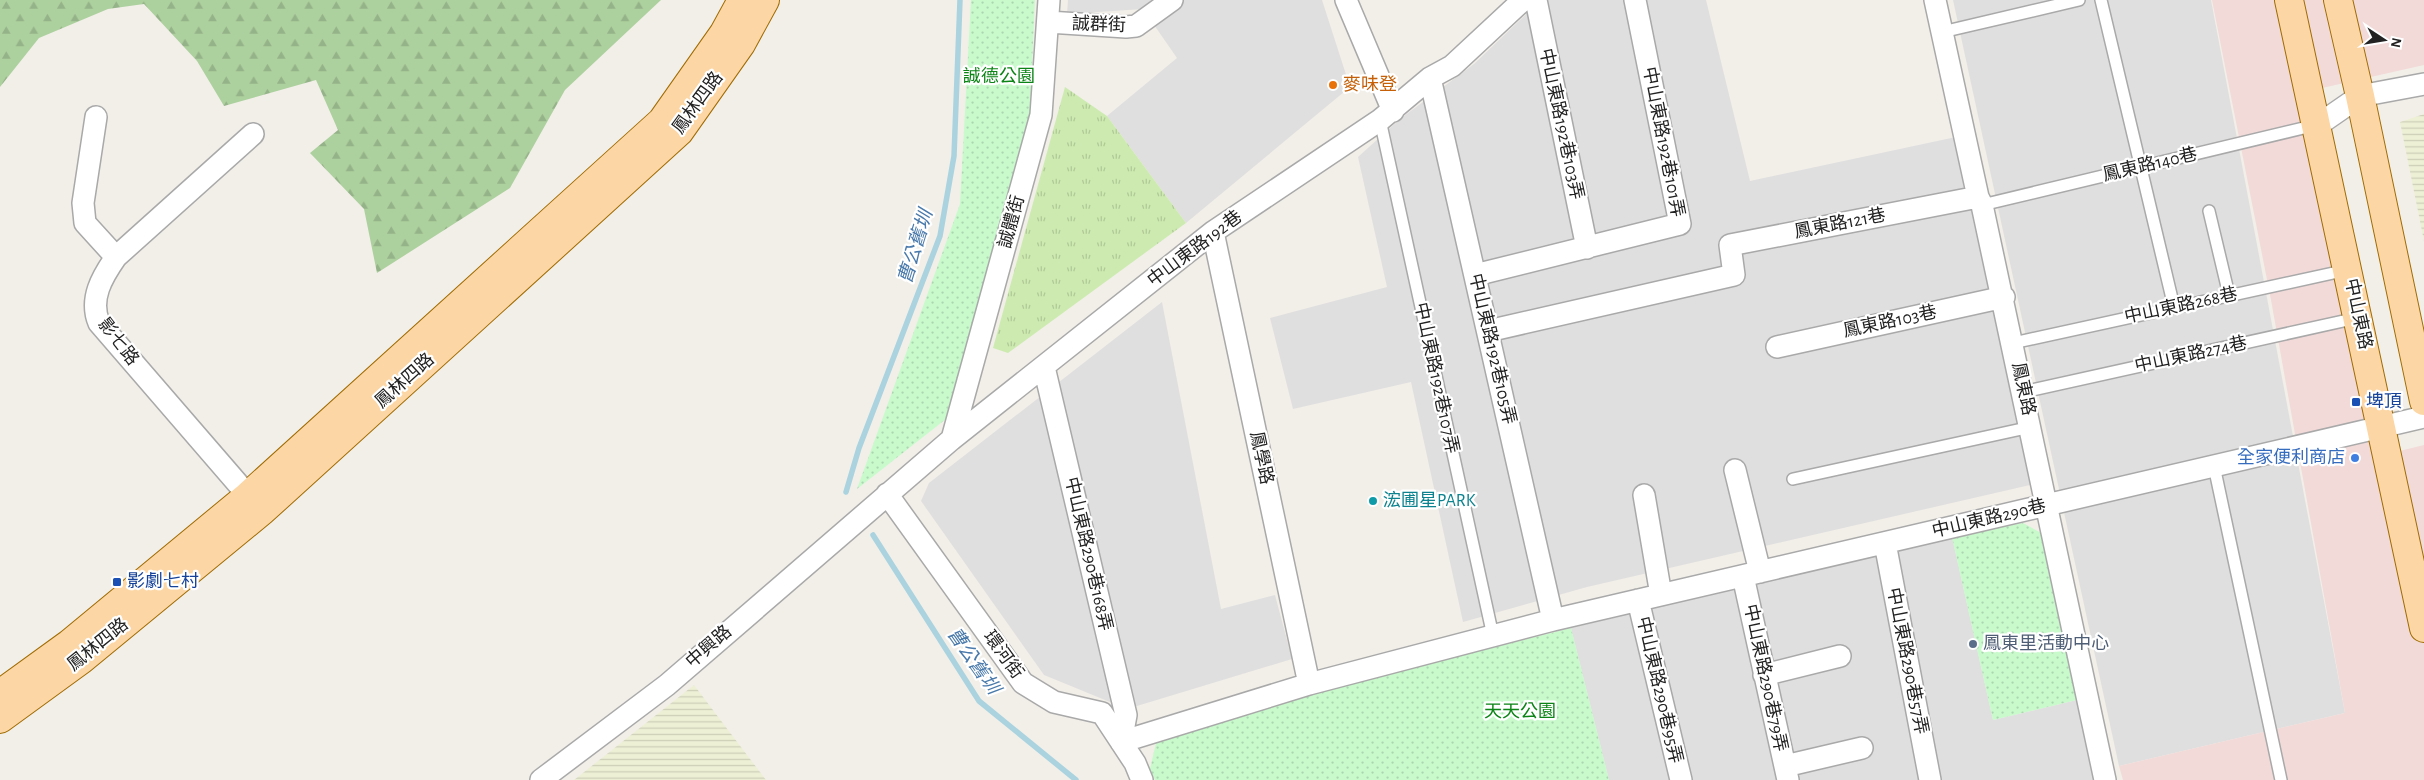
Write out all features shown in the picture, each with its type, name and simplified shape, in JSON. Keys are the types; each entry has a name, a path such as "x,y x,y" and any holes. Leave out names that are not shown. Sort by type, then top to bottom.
{"main road":[{"name":"鳳林四路","path":"0,719 82,660 255,503 662,121 724,33 742,0"},
{"name":"鳳林四路","path":"0,694 255,503 679,132 741,44 765,0"},
{"name":"中山東路","path":"2289,0 2318,125 2424,628"},
{"path":"2338,0 2424,401"}],"street":[{"name":"誠體街","path":"952,439 1041,115 1048,0"},
{"name":"誠群街","path":"1048,22 1136,26 1172,0"},
{"path":"1346,0 1386,116"},
{"name":"中山東路192巷","path":"879,500 952,439 1213,232 1386,116 1430,78 1452,66 1523,0"},
{"name":"中山東路192巷103弄","path":"1536,0 1587,248"},
{"name":"中山東路192巷101弄","path":"1475,275 1680,224 1635,0"},
{"name":"鳳東路","path":"1935,0 1980,201 2004,297 2106,780"},
{"name":"中山東路192巷105弄","path":"1430,78 1553,620"},
{"path":"2318,125 2360,96 2424,84"},
{"path":"96,117 83,203 85,223 116,257"},
{"name":"影七路","path":"252,134 116,257 104,274 95,297 94,312 99,323 255,503"},
{"name":"鳳東路121巷","path":"1488,331 1734,275 1730,246 1980,201"},
{"name":"鳳學路","path":"1213,232 1309,684"},
{"name":"鳳東路103巷","path":"1777,347 2004,297"},
{"name":"中山東路290巷168弄","path":"1044,367 1126,715 1121,742"},
{"name":"中山東路290巷","path":"1121,742 1309,684 1553,620 2424,417"},
{"name":"中山東路290巷79弄","path":"1735,470 1764,675 1786,773"},
{"path":"1644,495 1661,595"},
{"name":"環河街","path":"879,500 1023,683 1054,702 1102,713 1135,763 1142,780"},
{"name":"中興路","path":"541,780 667,685 879,500"},
{"name":"中山東路290巷57弄","path":"1885,543 1930,780"},
{"name":"中山東路290巷95弄","path":"1638,600 1681,780"},
{"path":"1764,675 1840,656"},
{"path":"1786,773 1862,748"}],"lane":[{"path":"1942,32 2078,0"},
{"path":"2101,0 2174,307"},
{"name":"中山東路192巷107弄","path":"1386,116 1493,636"},
{"name":"鳳東路140巷","path":"1980,201 2141,167 2318,125"},
{"path":"2209,211 2229,296"},
{"name":"中山東路268巷","path":"2013,343 2348,270"},
{"name":"中山東路274巷","path":"2023,392 2359,318"},
{"path":"1793,479 2031,427"},
{"path":"2214,466 2281,780"}],"shaded area":[{"path":"1068,0 1322,0 1350,87 1186,223 1107,116 1177,58 1143,9 1067,14"},
{"path":"1541,0 1706,0 1750,181 1956,137 2030,485 1587,587 1463,622 1411,382 1293,409 1270,318 1387,287 1358,157 1400,119 1474,64"},
{"path":"1953,0 2211,0 2345,713 2119,766"},
{"path":"2212,0 2424,0 2424,65 2300,93 2379,456 2424,445 2424,780 2123,780 2119,766 2345,713 2271,300"},
{"path":"1162,302 1221,609 1275,595 1292,659 1127,709 1044,675 921,501 929,483"},
{"path":"1952,537 1993,720 2081,699 2098,780 1609,780 1571,628"}],"green space":[{"path":"0,0 661,0 565,90 510,188 377,273 364,209 310,153 338,130 316,80 224,106 197,61 144,4 108,9 39,38 0,87"},
{"name":"誠德公園","path":"971,0 1035,0 1030,112 946,419 857,489 960,204"},
{"path":"1065,87 1107,116 1186,223 1008,353 993,348"},
{"path":"2424,114 2424,241 2400,122"},
{"path":"2023,523 2043,534 2081,699 1993,720 1952,537"},
{"name":"天天公園","path":"1571,628 1609,780 1155,780 1150,769 1156,743 1344,685"},
{"path":"694,685 766,780 574,780"}],"waterway":[{"name":"曹公舊圳","path":"846,492 859,448 940,236 954,156 960,0"},
{"name":"曹公舊圳","path":"873,535 979,701 1076,780"}],"place":[{"name":"麥味登","path":"1333,85"},
{"name":"埤頂","path":"2356,402"},
{"name":"全家便利商店","path":"2355,458"},
{"name":"浤圃星PARK","path":"1373,501"},
{"name":"影劇七村","path":"117,582"},
{"name":"鳳東里活動中心","path":"1973,644"}]}
